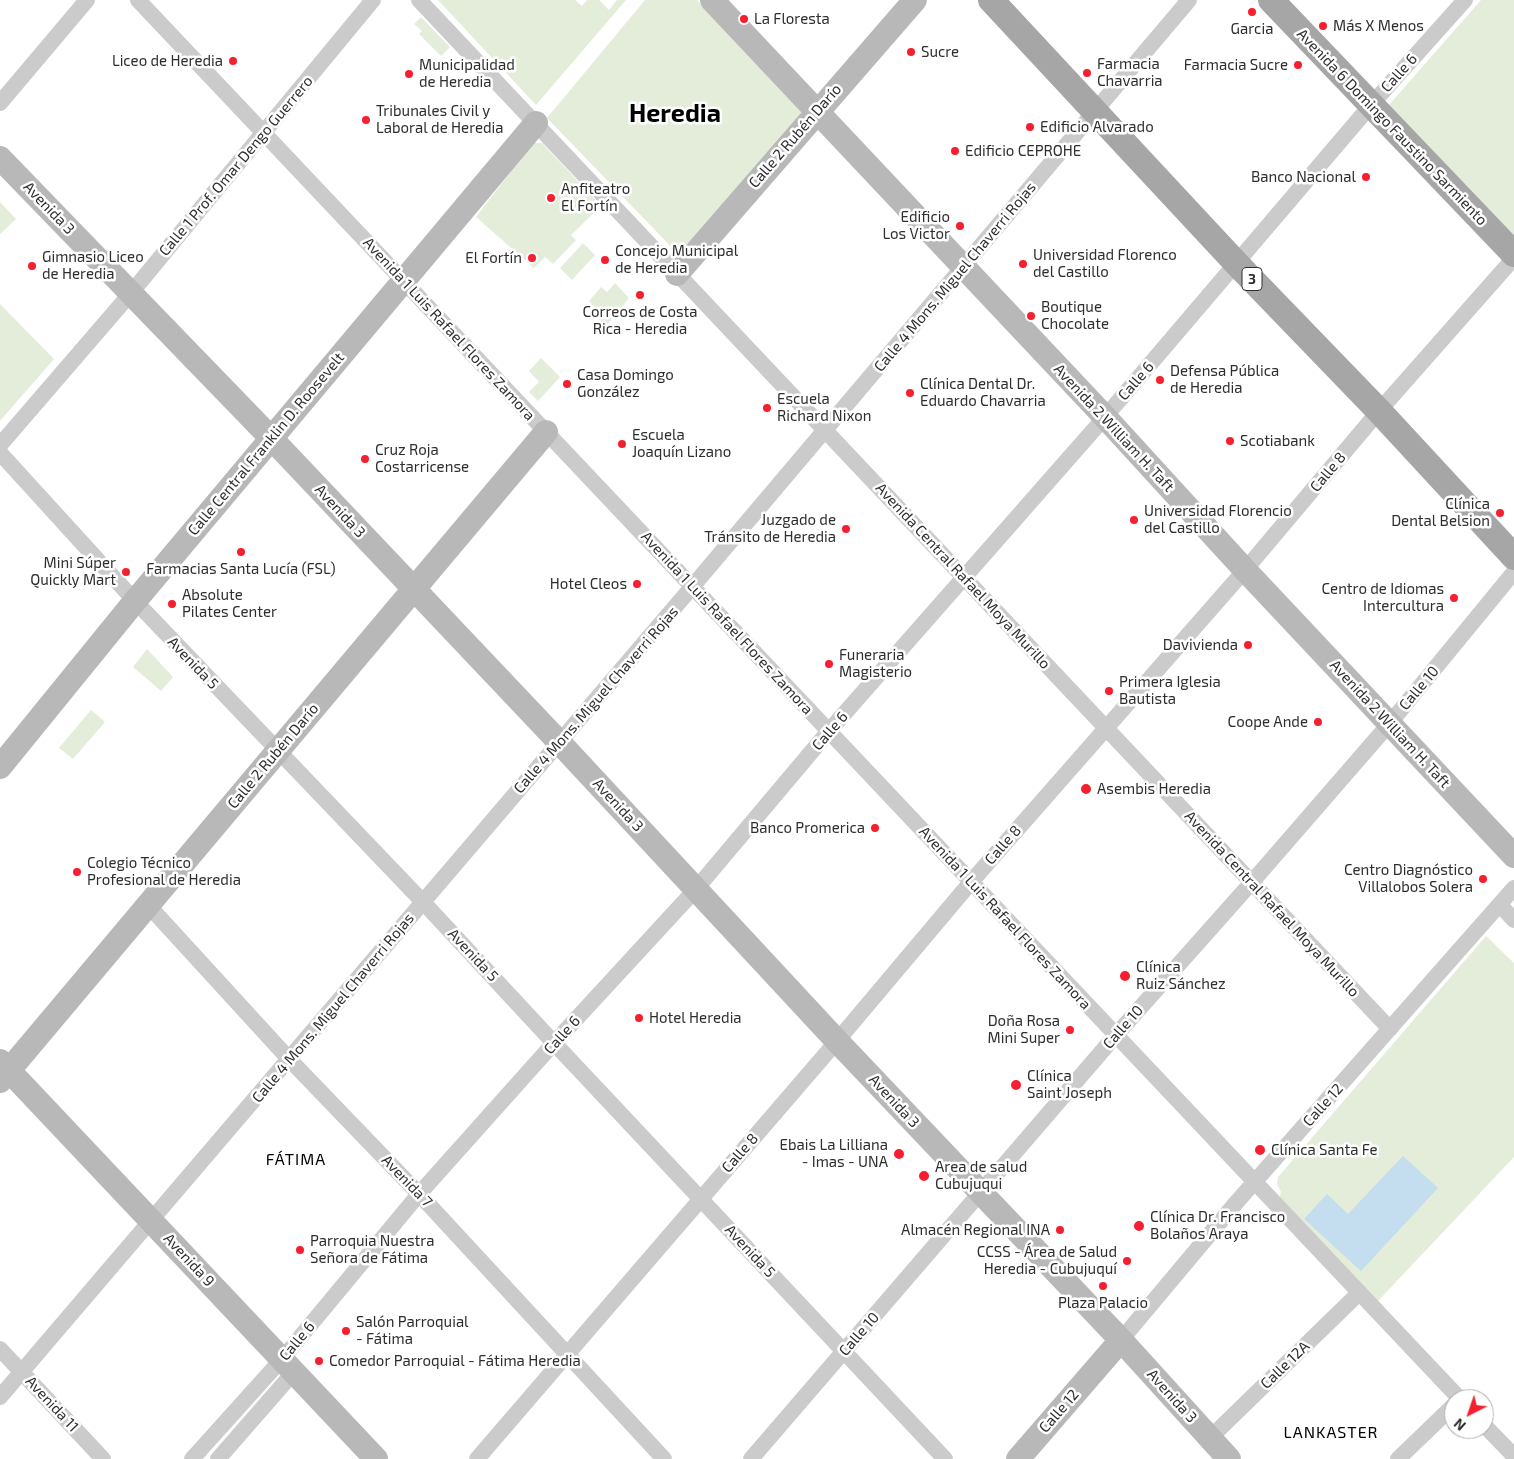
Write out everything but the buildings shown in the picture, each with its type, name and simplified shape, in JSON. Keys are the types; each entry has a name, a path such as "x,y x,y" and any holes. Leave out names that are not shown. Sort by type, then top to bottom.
{"main road":[{"name":"3","path":"991,0 1237,264 1379,411 1514,557"},
{"name":"Avenida 6 Domingo Faustino Sarmiento","path":"1271,0 1514,254"}],"street":[{"path":"0,103 87,0"},
{"name":"Avenida 1 Luis Rafael Flores Zamora","path":"138,0 1451,1389"},
{"name":"Calle 1 Prof. Omar Dengo Guerrero","path":"0,445 131,293 373,0"},
{"name":"Avenida Central Rafael Moya Murillo","path":"419,0 1390,1029"},
{"name":"Avenida 2 William H. Taft","path":"712,0 1105,417 1245,570 1514,856"},
{"name":"Calle 2 Rubén Darío","path":"677,274 914,0"},
{"name":"Calle 4 Mons. Miguel Chaverri Rojas","path":"0,1397 825,431 1189,0"},
{"name":"Calle 6","path":"218,1459 419,1194 696,889 829,731 1105,417 1371,105 1465,0"},
{"name":"Calle Central Franklin D. Roosevelt","path":"2,761 536,124"},
{"name":"Avenida 3","path":"0,158 272,438 413,590 560,742 837,1041 1121,1340 1229,1459"},
{"name":"Calle 8","path":"477,1459 701,1200 971,882 1105,727 1245,570 1379,411 1514,258"},
{"name":"Calle 2 Rubén Darío","path":"3,1071 148,905 546,432"},
{"name":"Avenida 5","path":"0,453 135,601 423,902 944,1459"},
{"name":"Calle 10","path":"751,1459 1116,1035 1390,723 1514,572"},
{"name":"Calle 12","path":"1018,1459 1255,1182 1514,888"},
{"name":"Avenida 7","path":"148,905 289,1059 419,1194 664,1459"},
{"path":"1500,905 1514,920"},
{"name":"Avenida 9","path":"3,1071 152,1220 376,1459"},
{"name":"Calle 12A","path":"1210,1438 1360,1293"},
{"name":"Avenida 11","path":"0,1349 103,1459"},
{"name":"Calle 6","path":"192,1459 288,1366"},
{"path":"1398,1459 1444,1415"},
{"path":"1494,1435 1514,1456"}],"green space":[{"path":"438,0 575,0 582,6 587,0 599,0 609,10 617,0 626,0 536,105"},
{"path":"645,0 697,0 804,112 680,256 547,118"},
{"path":"1481,0 1514,0 1514,240 1388,106"},
{"path":"421,17 450,47 441,56 419,34 422,31 414,24"},
{"path":"533,143 542,143 601,206 571,235 576,240 553,264 545,257 534,268 476,217"},
{"path":"0,202 16,219 0,234"},
{"path":"583,243 595,255 572,280 560,268"},
{"path":"615,283 629,298 606,326 597,317 600,313 589,301 601,287 607,292"},
{"path":"0,304 54,359 0,421"},
{"path":"541,358 560,377 538,401 529,392 539,382 529,371"},
{"path":"147,649 173,677 161,691 133,667"},
{"path":"91,710 105,722 73,759 59,748"},
{"path":"1486,936 1514,963 1514,1157 1378,1301 1278,1204 1281,1192 1277,1184 1278,1177"}],"water":[{"path":"1403,1156 1438,1188 1361,1271 1304,1219 1327,1194 1348,1214"}],"place":[{"name":"Garcia","path":"1252,12"},
{"name":"La Floresta","path":"744,19"},
{"name":"Más X Menos","path":"1323,26"},
{"name":"Sucre","path":"911,52"},
{"name":"Liceo de Heredia","path":"233,61"},
{"name":"Farmacia Sucre","path":"1298,65"},
{"name":"Farmacia Chavarria","path":"1087,73"},
{"name":"Municipalidad de Heredia","path":"409,74"},
{"name":"Tribunales Civil y Laboral de Heredia","path":"366,120"},
{"name":"Edificio Alvarado","path":"1030,127"},
{"name":"Edificio CEPROHE","path":"955,151"},
{"name":"Banco Nacional","path":"1366,177"},
{"name":"Anfiteatro El Fortín","path":"551,198"},
{"name":"Edificio Los Victor","path":"960,226"},
{"name":"El Fortín","path":"532,258"},
{"name":"Concejo Municipal de Heredia","path":"605,260"},
{"name":"Universidad Florenco del Castillo","path":"1023,264"},
{"name":"Gimnasio Liceo de Heredia","path":"32,266"},
{"name":"Correos de Costa Rica - Heredia","path":"640,295"},
{"name":"Boutique Chocolate","path":"1031,316"},
{"name":"Defensa Pública de Heredia","path":"1160,380"},
{"name":"Casa Domingo González","path":"567,384"},
{"name":"Clínica Dental Dr. Eduardo Chavarria","path":"910,393"},
{"name":"Escuela Richard Nixon","path":"767,408"},
{"name":"Scotiabank","path":"1230,441"},
{"name":"Escuela Joaquín Lizano","path":"622,444"},
{"name":"Cruz Roja Costarricense","path":"365,459"},
{"name":"Clínica Dental Belsion","path":"1500,513"},
{"name":"Universidad Florencio del Castillo","path":"1134,520"},
{"name":"Juzgado de Tránsito de Heredia","path":"846,529"},
{"name":"Farmacias Santa Lucía (FSL)","path":"241,552"},
{"name":"Mini Súper Quickly Mart","path":"126,572"},
{"name":"Hotel Cleos","path":"637,584"},
{"name":"Centro de Idiomas Intercultura","path":"1454,598"},
{"name":"Absolute Pilates Center","path":"172,604"},
{"name":"Davivienda","path":"1248,645"},
{"name":"Funeraria Magisterio","path":"829,664"},
{"name":"Primera Iglesia Bautista","path":"1109,691"},
{"name":"Coope Ande","path":"1318,722"},
{"name":"Asembis Heredia","path":"1086,789"},
{"name":"Banco Promerica","path":"875,828"},
{"name":"Colegio Técnico Profesional de Heredia","path":"77,872"},
{"name":"Centro Diagnóstico Villalobos Solera","path":"1483,879"},
{"name":"Clínica Ruiz Sánchez","path":"1125,976"},
{"name":"Hotel Heredia","path":"639,1018"},
{"name":"Doña Rosa Mini Super","path":"1070,1030"},
{"name":"Clínica Saint Joseph","path":"1016,1085"},
{"name":"Clínica Santa Fe","path":"1260,1150"},
{"name":"Ebais La Lilliana - Imas - UNA","path":"899,1154"},
{"name":"Area de salud Cubujuqui","path":"924,1176"},
{"name":"Clínica Dr. Francisco Bolaños Araya","path":"1139,1226"},
{"name":"Almacén Regional INA","path":"1060,1230"},
{"name":"Parroquia Nuestra Señora de Fátima","path":"300,1250"},
{"name":"CCSS - Área de Salud Heredia - Cubujuquí","path":"1127,1261"},
{"name":"Plaza Palacio","path":"1103,1286"},
{"name":"Salón Parroquial - Fátima","path":"346,1331"},
{"name":"Comedor Parroquial - Fátima Heredia","path":"319,1361"}],"district":[{"name":"Heredia","path":"675,114"},
{"name":"FÁTIMA","path":"296,1160"},
{"name":"LANKASTER","path":"1331,1433"}]}
